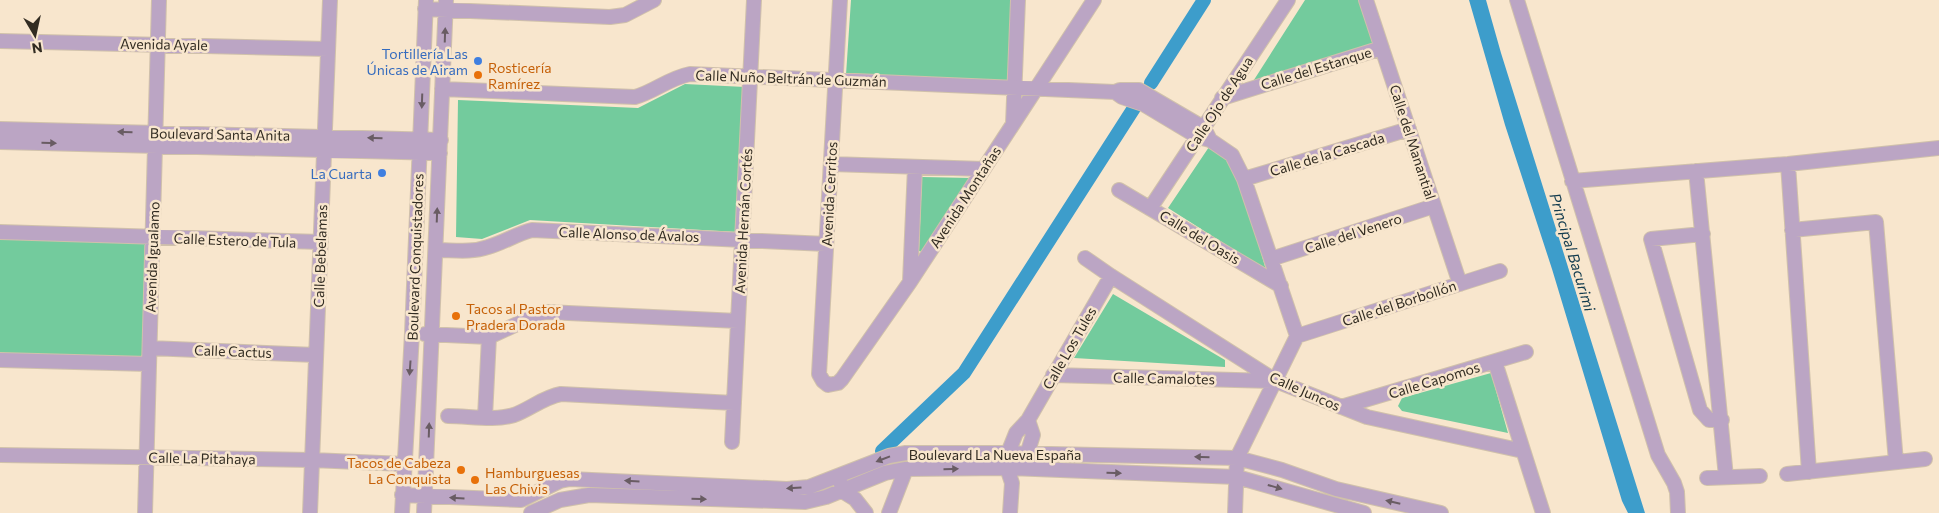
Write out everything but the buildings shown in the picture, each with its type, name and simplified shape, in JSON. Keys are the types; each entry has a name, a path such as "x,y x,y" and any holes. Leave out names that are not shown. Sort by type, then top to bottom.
{"street":[{"name":"Avenida Igualamo","path":"145,513 159,0"},
{"name":"Calle Bebelamas","path":"310,513 330,0"},
{"path":"425,5 499,6 617,17 625,15 654,0"},
{"name":"Avenida Hernán Cortés","path":"732,442 754,0"},
{"name":"Avenida Cerritos","path":"828,385 819,374 840,0"},
{"path":"1012,125 1018,0"},
{"name":"Avenida Montañas","path":"828,385 838,383 842,379 910,282 1094,0"},
{"name":"Calle Ojo de Agua","path":"1151,208 1204,135 1222,98 1288,0"},
{"name":"Calle del Manantial","path":"1366,0 1460,284"},
{"path":"1517,0 1658,455 1677,492 1678,513"},
{"name":"Boulevard Conquistadores","path":"402,512 412,333 425,5"},
{"name":"Boulevard Conquistadores","path":"424,513 446,5"},
{"name":"Avenida Ayale","path":"0,41 328,49"},
{"name":"Calle del Estanque","path":"1222,98 1382,48"},
{"name":"Calle Nuño Beltrán de Guzmán","path":"442,89 634,97 644,95 674,78 690,74 1115,92 1204,135 1232,155 1244,179 1297,336"},
{"name":"Boulevard Santa Anita","path":"0,129 155,140"},
{"name":"Calle de la Cascada","path":"1244,179 1409,129"},
{"name":"Boulevard Santa Anita","path":"0,142 155,140 440,147"},
{"path":"1572,181 1788,164 1939,148"},
{"path":"831,164 984,169"},
{"path":"1788,164 1809,472"},
{"path":"910,282 915,167"},
{"path":"1696,171 1722,420 1726,477"},
{"name":"Calle del Oasis","path":"1119,190 1280,286"},
{"name":"Calle del Venero","path":"1271,259 1434,206"},
{"path":"1792,230 1876,222 1896,462"},
{"name":"Calle Alonso de Ávalos","path":"436,250 474,250 485,248 532,230 826,244"},
{"name":"Calle Estero de Tula","path":"0,232 321,242"},
{"path":"1703,234 1651,239 1700,410 1709,420 1722,420"},
{"name":"Calle Juncos","path":"1085,258 1276,381 1367,417 1523,451"},
{"name":"Calle del Borbollón","path":"1297,336 1500,271"},
{"name":"Calle Los Tules","path":"1007,468 1008,452 1016,433 1028,420 1052,375 1111,276"},
{"path":"412,333 489,337 541,312 738,321"},
{"path":"1235,513 1237,458 1297,336"},
{"path":"485,417 489,337"},
{"name":"Calle Cactus","path":"150,348 316,355"},
{"name":"Calle Capomos","path":"1341,407 1526,352"},
{"path":"0,360 149,364"},
{"path":"1495,362 1543,513"},
{"name":"Calle Camalotes","path":"1052,375 1276,381"},
{"path":"448,416 504,417 516,414 548,398 561,394 734,403"},
{"path":"1012,483 1022,469 1033,435 1028,420"},
{"name":"Boulevard La Nueva España","path":"402,495 521,500 560,481 576,479 787,489 809,487 889,456 906,453 1008,452 1237,458 1282,470 1336,489 1440,513"},
{"name":"Calle La Pitahaya","path":"0,455 312,460 404,464"},
{"path":"1787,474 1925,459"},
{"path":"1007,468 1012,483 1010,513"},
{"name":"Boulevard La Nueva España","path":"531,513 560,500 589,495 805,502 842,491 885,473 906,469 1007,468 1237,477 1364,513"},
{"path":"889,513 906,469"},
{"path":"841,476 842,491 855,499 866,513"},
{"path":"1707,478 1760,476"},
{"path":"402,512 424,513"}],"green space":[{"path":"851,0 1014,0 1011,82 846,75"},
{"path":"1305,0 1362,0 1378,45 1252,83"},
{"path":"685,84 745,87 737,232 530,220 482,239 456,237 458,100 638,108"},
{"path":"1209,147 1235,162 1266,270 1168,208"},
{"path":"922,177 972,178 923,252 919,251"},
{"path":"0,239 145,243 143,357 0,357"},
{"path":"1113,294 1225,360 1225,367 1074,358"},
{"path":"1491,373 1508,433 1402,411 1398,406 1402,398"}],"water":[{"path":"1469,0 1486,0 1645,513 1628,513 1622,501 1552,269 1505,125"}],"waterway":[{"path":"1151,83 1204,0"},
{"path":"882,451 964,373 1134,108"}],"place":[{"name":"Tortillería Las Únicas de Airam","path":"478,61"},
{"name":"Rosticería Ramírez","path":"478,75"},
{"name":"La Cuarta","path":"382,173"},
{"name":"Tacos al Pastor Pradera Dorada","path":"456,316"},
{"name":"Tacos de Cabeza La Conquista","path":"461,470"},
{"name":"Hamburguesas Las Chivis","path":"475,480"}],"water label":[{"name":"Principal Bacurimi","path":"1573,252"}]}
